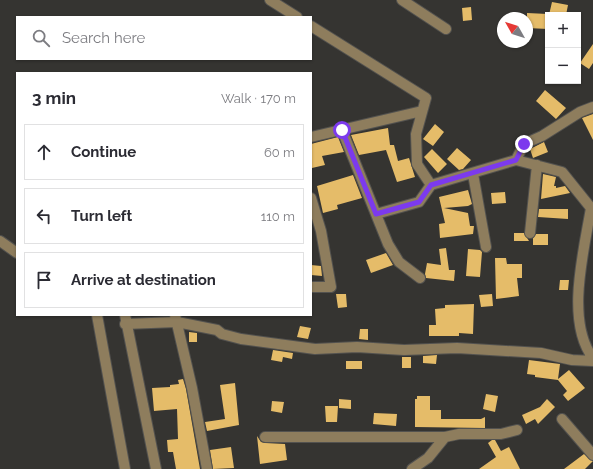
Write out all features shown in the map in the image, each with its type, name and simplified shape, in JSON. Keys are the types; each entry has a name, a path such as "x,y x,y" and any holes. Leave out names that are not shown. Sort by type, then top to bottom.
{"street":[{"path":"270,0 295,16"},
{"path":"402,0 446,29"},
{"path":"312,27 426,98 416,134 417,164 431,185"},
{"path":"516,160 524,144 542,136 580,112 593,107"},
{"path":"312,137 422,111"},
{"path":"342,130 388,244 399,262 420,278"},
{"path":"376,214 419,202 431,185 516,160 562,172 591,208 580,270 578,325 585,347 593,359"},
{"path":"530,233 537,165"},
{"path":"472,174 486,247"},
{"path":"583,198 593,194"},
{"path":"312,204 316,230 331,287 312,287"},
{"path":"0,241 16,252"},
{"path":"96,316 125,469"},
{"path":"156,469 125,319 176,319 217,330 222,334 241,339 285,343 315,349 357,347 404,350 457,348 496,352 541,353 572,360 593,359"},
{"path":"176,319 192,388 207,469"},
{"path":"562,419 593,455"},
{"path":"265,437 445,438 459,434 501,434 517,430"},
{"path":"412,469 428,458 445,438"}],"building":[{"path":"552,2 568,5 567,12 550,12"},
{"path":"471,7 472,20 463,21 462,8"},
{"path":"533,13 545,14 545,29 533,28"},
{"path":"593,44 593,63 589,69 581,64"},
{"path":"545,90 566,108 556,119 536,101"},
{"path":"593,114 593,140 582,118"},
{"path":"435,124 444,132 433,146 423,139"},
{"path":"388,128 390,145 394,145 398,161 409,158 415,177 397,182 386,150 359,155 351,135"},
{"path":"338,137 344,152 322,156 325,165 312,168 312,144"},
{"path":"544,142 548,152 533,158 530,149"},
{"path":"457,148 471,160 463,169 459,170 447,159"},
{"path":"432,149 447,164 438,173 424,157"},
{"path":"543,174 556,177 554,186 556,186 556,188 565,186 570,193 541,199"},
{"path":"353,175 362,198 337,205 338,209 323,213 317,186"},
{"path":"468,190 472,204 468,206 444,208 468,213 470,226 474,226 473,234 440,238 439,224 445,223 439,197"},
{"path":"505,192 506,203 492,204 491,193"},
{"path":"539,209 568,209 568,219 538,217"},
{"path":"514,233 524,233 529,241 514,241"},
{"path":"536,234 548,234 548,245 533,245 533,238"},
{"path":"446,248 449,270 455,270 454,281 426,278 425,274 427,263 441,265 439,249"},
{"path":"468,249 480,250 482,252 480,277 466,276"},
{"path":"386,253 393,265 371,273 366,260"},
{"path":"495,258 506,258 507,264 522,264 522,278 517,278 519,296 496,299"},
{"path":"312,265 321,266 322,276 312,275"},
{"path":"560,280 569,280 568,290 559,290"},
{"path":"336,294 346,294 347,307 338,308"},
{"path":"492,294 493,306 481,307 479,295"},
{"path":"474,304 473,334 459,333 459,336 429,336 429,325 436,325 435,309 445,308 445,305"},
{"path":"300,326 311,328 308,339 297,337"},
{"path":"360,329 368,329 368,340 359,339"},
{"path":"189,332 197,333 197,342 189,342"},
{"path":"273,350 293,353 292,359 283,357 282,362 271,360"},
{"path":"437,355 436,364 423,363 423,356"},
{"path":"402,357 411,357 411,368 402,368"},
{"path":"529,360 560,364 558,379 569,370 585,388 568,401 563,395 567,391 558,380 535,377 535,375 527,374"},
{"path":"346,361 362,361 362,369 346,369"},
{"path":"183,379 200,469 176,469 173,452 168,452 167,440 178,439 177,409 154,411 152,388 170,387 170,385 179,384 178,380"},
{"path":"235,383 239,425 207,431 205,422 225,419 220,385"},
{"path":"486,394 498,396 495,412 483,409"},
{"path":"417,396 430,396 430,410 441,410 441,419 481,419 485,417 485,428 415,427 415,399 417,399"},
{"path":"339,399 351,400 351,409 339,408"},
{"path":"547,399 555,407 538,424 535,419 526,424 522,415 540,407"},
{"path":"272,401 284,402 282,413 271,411"},
{"path":"325,406 338,406 337,422 326,422"},
{"path":"374,413 397,414 396,426 373,424"},
{"path":"257,436 261,442 285,444 287,460 260,464"},
{"path":"495,440 501,451 509,447 520,469 479,469 496,457 488,443"},
{"path":"231,447 234,468 213,469 210,450"},
{"path":"584,454 593,461 585,469 564,469"}],"route":[{"path":"342,130 376,214 419,202 431,185 516,160 524,144"}]}
